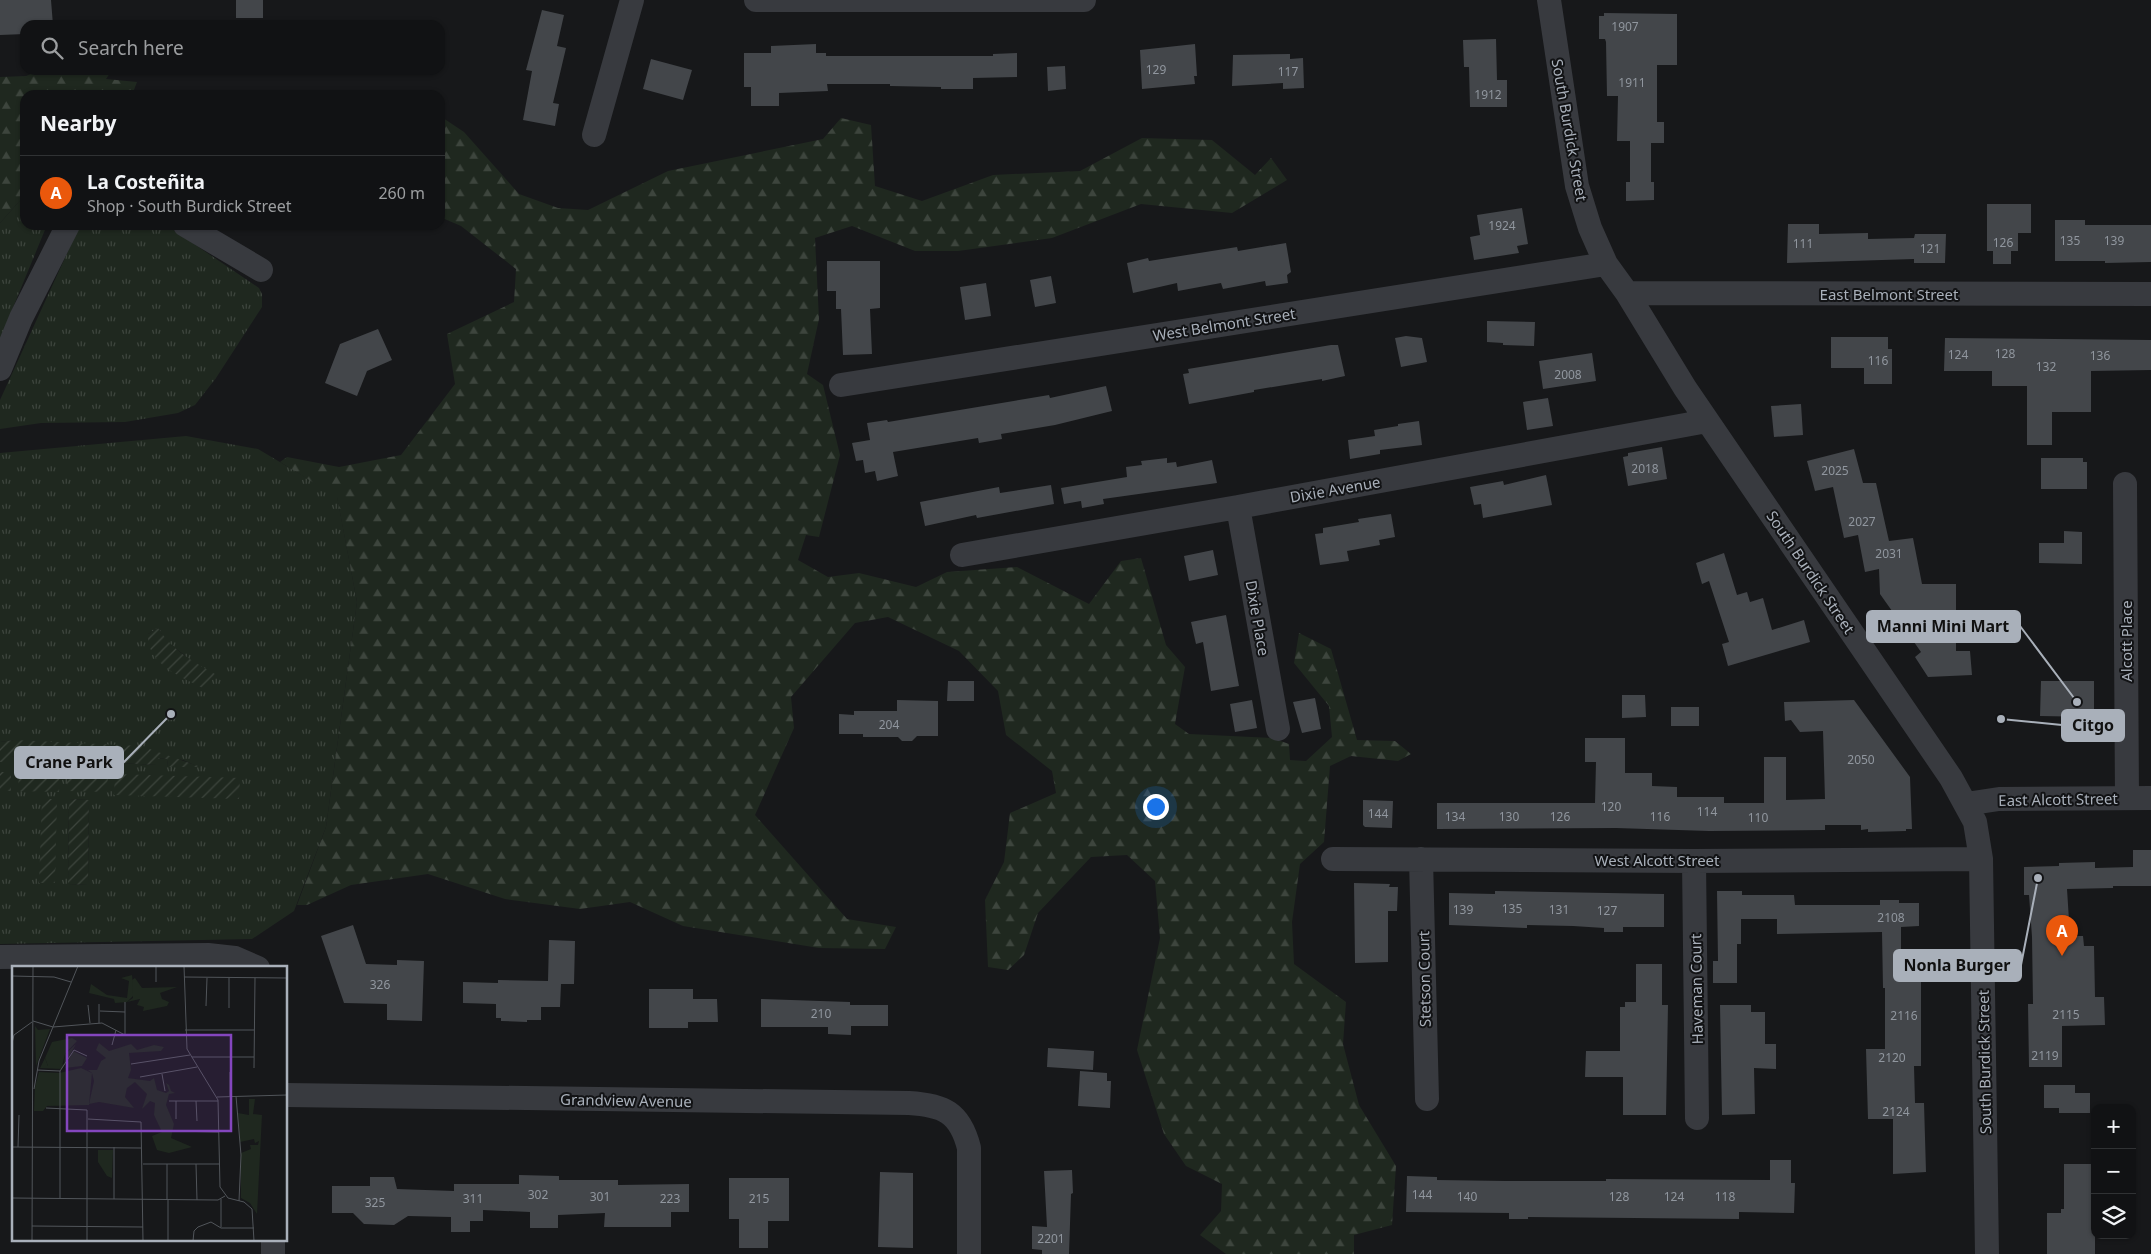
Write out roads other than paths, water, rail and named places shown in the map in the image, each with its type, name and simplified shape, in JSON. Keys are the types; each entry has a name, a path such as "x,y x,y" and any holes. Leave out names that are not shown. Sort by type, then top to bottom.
{"street":[{"path":"594,135 632,0"},
{"path":"759,0 1084,0"},
{"name":"South Burdick Street","path":"1549,0 1576,186 1590,228 1606,264 1627,293 1707,421 1951,778 1975,822 1980,860 1988,1254"},
{"path":"0,369 21,318 65,230"},
{"path":"193,230 261,270"},
{"name":"West Belmont Street","path":"840,385 1606,264"},
{"name":"East Belmont Street","path":"1627,293 2151,294"},
{"name":"Dixie Avenue","path":"962,555 1238,507 1707,421"},
{"name":"Alcott Place","path":"2125,484 2127,798"},
{"name":"Dixie Place","path":"1238,507 1278,729"},
{"name":"East Alcott Street","path":"1966,804 1999,799 2151,798"},
{"name":"West Alcott Street","path":"1333,859 1980,860"},
{"name":"Stetson Court","path":"1422,860 1426,1099"},
{"name":"Haveman Court","path":"1694,861 1697,1118"},
{"path":"0,957 208,955 235,958 253,966"},
{"name":"Grandview Avenue","path":"288,1095 909,1102 935,1105 950,1114 966,1134 969,1148 969,1254"}],"place":[{"name":"Manni Mini Mart","path":"2077,702"},
{"name":"Crane Park","path":"171,714"},
{"name":"Citgo","path":"2001,719"},
{"name":"Nonla Burger","path":"2038,878"},
{"name":"La Costeñita","path":"2062,956"}]}
